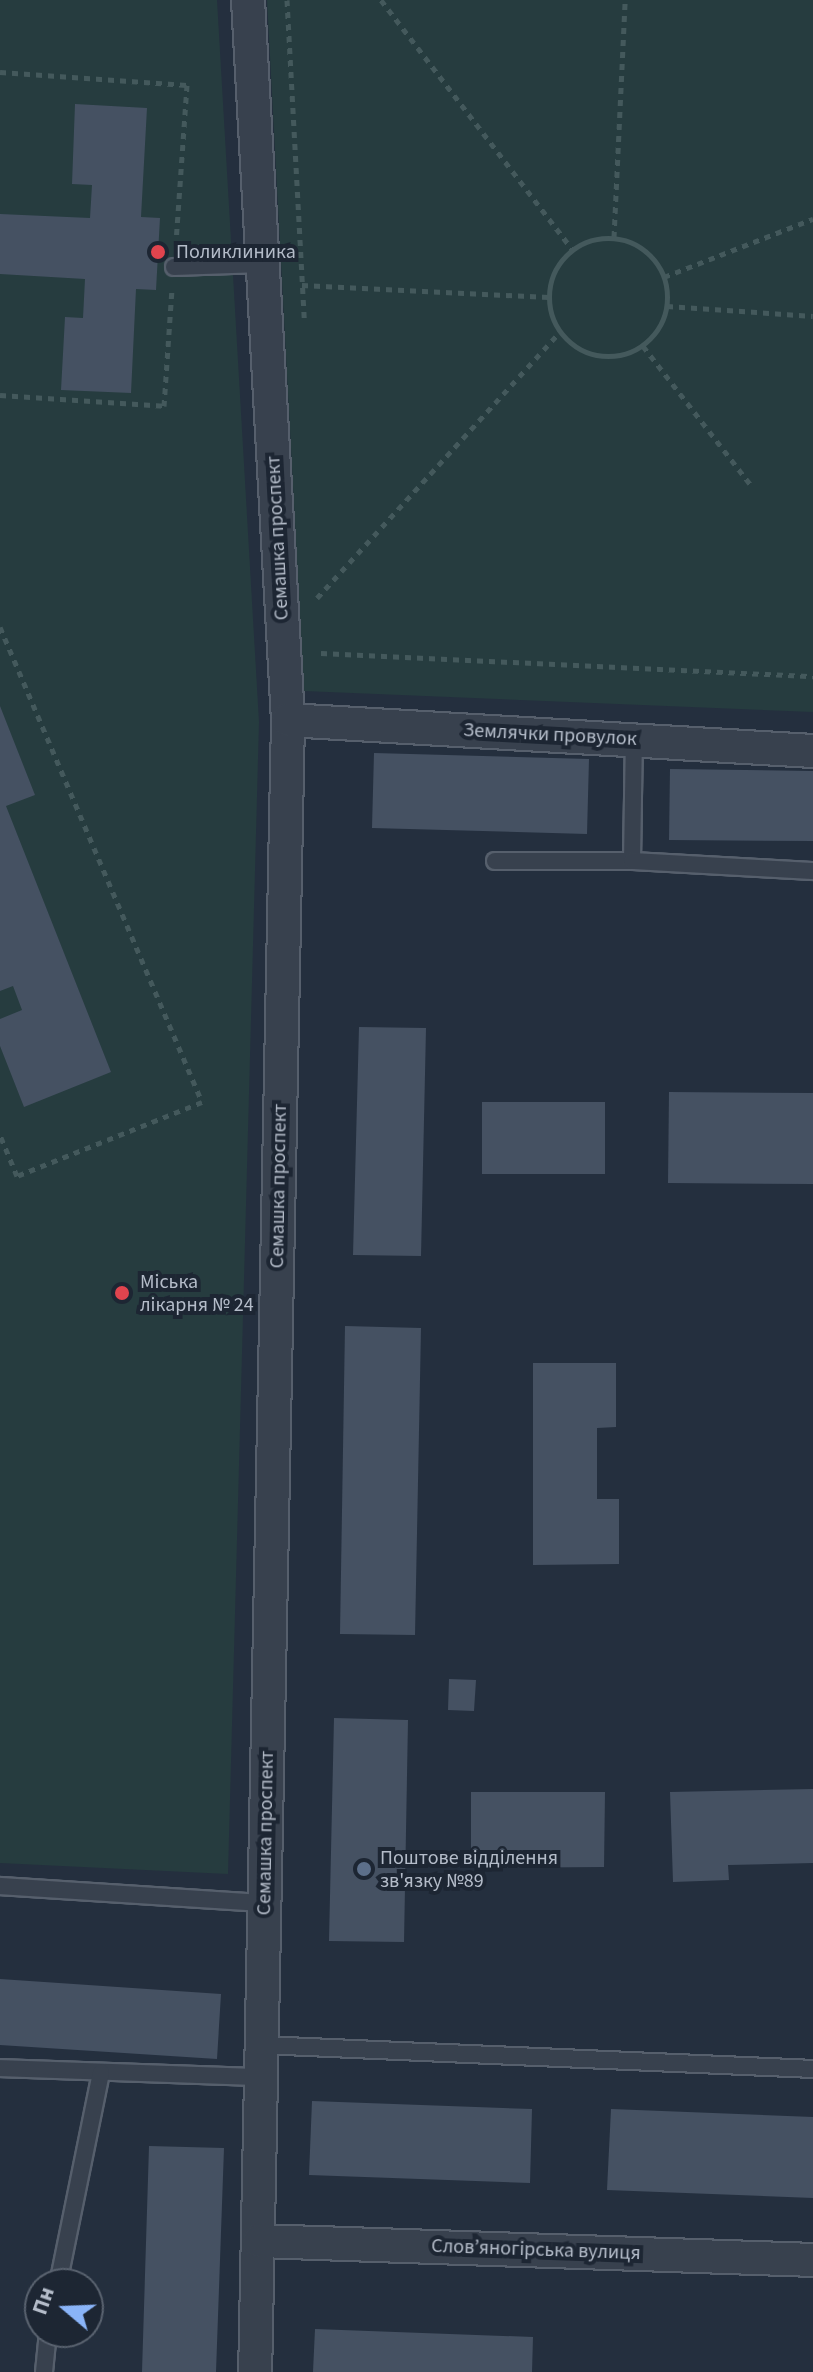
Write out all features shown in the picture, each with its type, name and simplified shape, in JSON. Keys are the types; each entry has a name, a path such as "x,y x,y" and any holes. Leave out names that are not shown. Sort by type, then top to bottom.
{"street":[{"name":"Семашка проспект","path":"248,0 288,720 255,2372"},
{"name":"Землячки провулок","path":"288,720 813,751"},
{"name":"Слов’яногірська вулиця","path":"259,2241 813,2260"}],"lane":[{"path":"174,267 262,264"},
{"path":"632,861 634,740"},
{"path":"495,861 632,861 813,871"},
{"path":"0,1886 265,1903"},
{"path":"262,2045 813,2069"},
{"path":"0,2068 262,2077"},
{"path":"61,2268 101,2072"},
{"path":"44,2372 46,2348"}],"path":[{"path":"381,0 572,249"},
{"path":"614,237 625,0"},
{"path":"0,72 187,85 164,406 0,395"},
{"path":"664,277 813,219"},
{"path":"614,237 634,243 654,259 664,277 667,306 660,326 643,346 604,357 583,352 560,332 549,297 559,263 572,249 614,237"},
{"path":"302,285 549,297"},
{"path":"667,306 813,316"},
{"path":"317,598 560,332"},
{"path":"643,346 750,484"},
{"path":"0,627 202,1102 17,1176 0,1135"},
{"path":"321,655 813,676"}],"green space":[{"name":"Міська лікарня № 24","path":"0,0 217,0 259,722 228,1874 0,1863"},
{"path":"267,0 813,0 813,712 304,691"}],"building":[{"path":"75,104 147,108 141,217 160,218 156,290 136,289 131,393 61,390 65,317 83,318 85,279 0,274 0,214 90,218 92,185 72,184"},
{"path":"0,706 35,795 6,806 111,1072 24,1107 0,1046 0,1019 22,1010 13,986 0,991"},
{"path":"374,753 589,759 587,834 372,828"},
{"path":"670,769 813,771 813,841 669,840"},
{"path":"359,1027 426,1028 421,1256 353,1255"},
{"path":"669,1092 813,1093 813,1184 668,1183"},
{"path":"482,1102 605,1102 605,1174 482,1174"},
{"path":"345,1326 421,1328 415,1635 340,1634"},
{"path":"533,1363 616,1363 616,1427 597,1428 597,1499 619,1499 619,1564 533,1565"},
{"path":"449,1679 476,1680 474,1711 448,1710"},
{"path":"334,1718 408,1720 404,1942 329,1941"},
{"path":"813,1789 813,1863 728,1865 729,1880 673,1882 670,1792"},
{"path":"471,1792 605,1792 604,1867 471,1868"},
{"path":"0,1979 221,1994 217,2059 0,2045"},
{"path":"312,2101 532,2109 530,2183 309,2175"},
{"path":"611,2109 813,2117 813,2198 607,2190"},
{"path":"149,2146 224,2148 216,2372 142,2372"},
{"path":"315,2329 533,2337 532,2372 313,2372"}],"place":[{"name":"Поликлиника","path":"158,252"},
{"name":"Міська лікарня № 24","path":"122,1293"},
{"name":"Поштове відділення зв'язку №89","path":"364,1869"}]}
